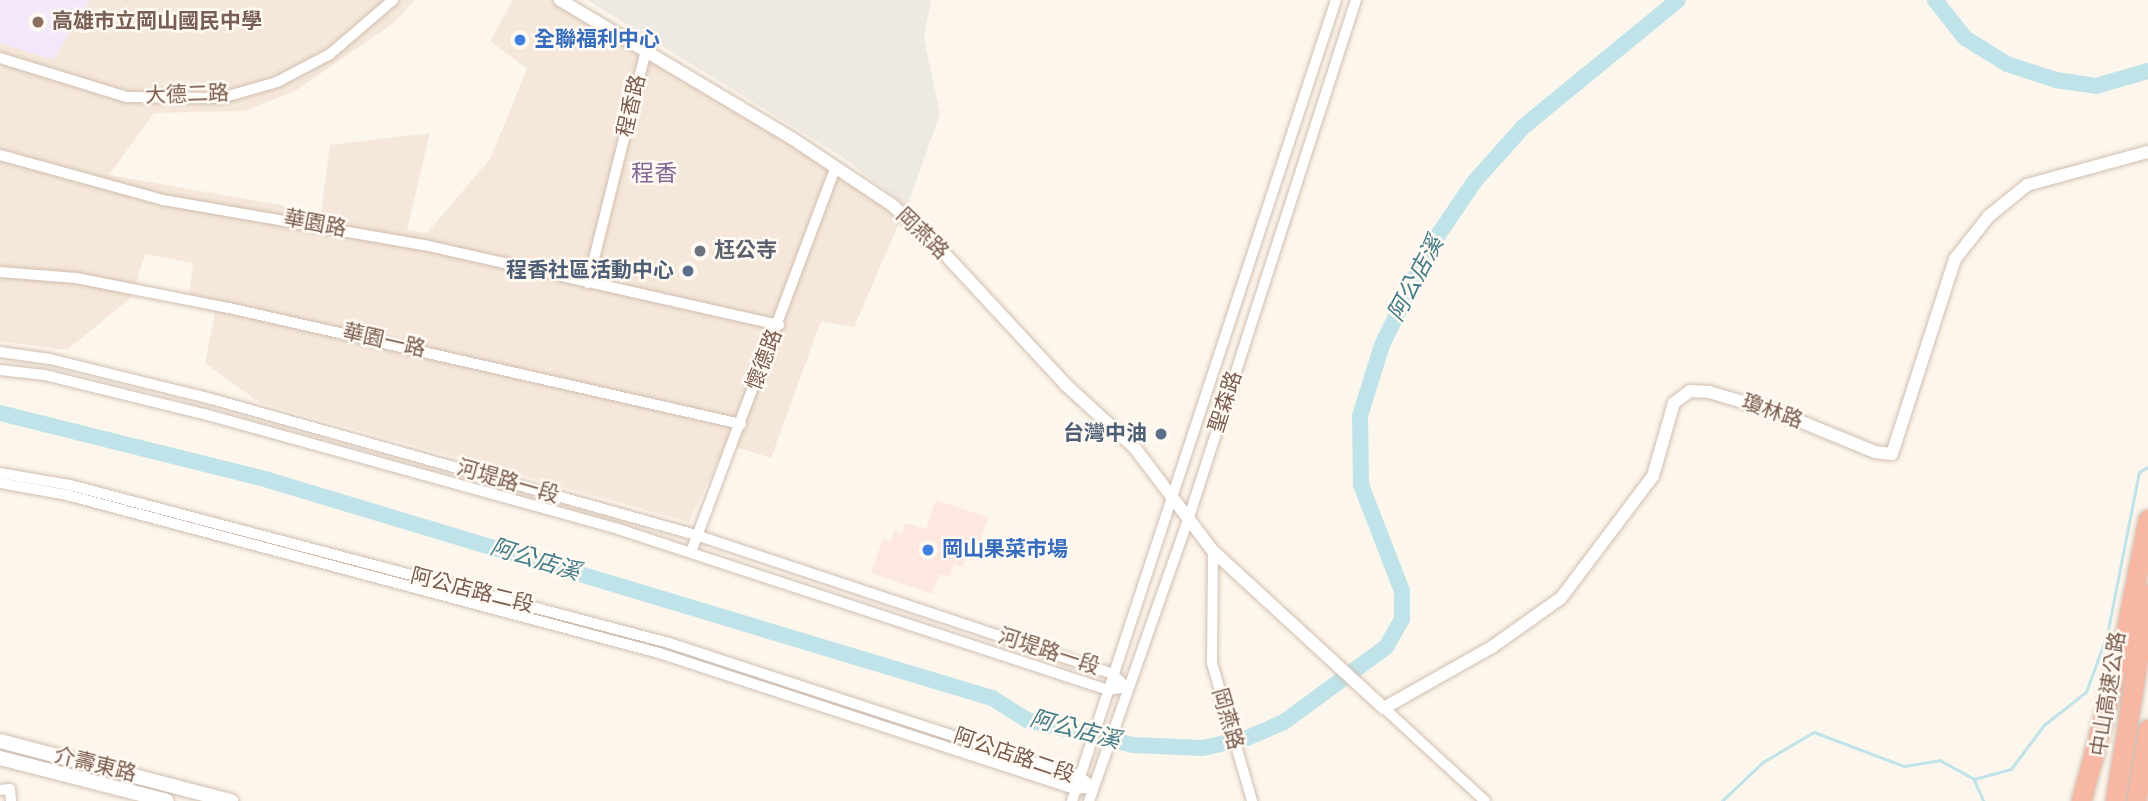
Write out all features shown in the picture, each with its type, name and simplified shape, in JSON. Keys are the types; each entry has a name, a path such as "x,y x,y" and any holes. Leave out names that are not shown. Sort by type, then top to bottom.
{"highway":[{"path":"2081,801 2124,640 2148,519"},
{"name":"中山高速公路","path":"2115,801 2148,594"},
{"name":"中山高速公路","path":"2136,801 2148,729"},
{"path":"2147,801 2148,792"}],"main road":[{"name":"介壽東路","path":"0,741 231,801"},
{"name":"介壽東路","path":"0,758 167,801"},
{"path":"126,790 129,773"}],"street":[{"name":"大德二路","path":"0,58 127,97 221,98 277,82 330,54 393,0"},
{"name":"岡燕路","path":"560,0 836,167 892,205 942,251 1003,321 1134,447 1213,551 1384,708"},
{"name":"聖森路","path":"1072,801 1336,0"},
{"name":"聖森路","path":"1089,801 1126,687 1189,517 1356,0"},
{"name":"程香路","path":"587,283 646,51"},
{"name":"瓊林路","path":"1384,708 1492,647 1561,598 1653,476 1674,403 1690,391 1709,391 1780,413 1875,452 1892,454 1955,259 1989,216 2027,185 2148,152"},
{"name":"華園路","path":"0,155 163,200 424,245 779,325"},
{"name":"懷德路","path":"691,552 779,325 836,167"},
{"name":"華園一路","path":"0,272 76,278 385,340 741,424"},
{"name":"河堤路一段","path":"0,352 50,359 208,398 696,535 1113,674 1126,687 1107,694 691,552 204,414 45,376 0,370"},
{"name":"阿公店路二段","path":"0,473 70,485 613,628 1082,771 1093,787 1076,789 659,653 67,495 0,483"},
{"name":"岡燕路","path":"1213,551 1213,663 1222,703 1252,801"},
{"path":"1384,708 1485,801"}],"shaded area":[{"path":"0,0 415,0 392,24 295,91 245,111 154,113 109,175 321,212 330,145 430,133 407,230 427,233 490,159 527,69 490,41 513,0 563,0 903,214 854,327 821,321 771,458 726,444 689,522 260,403 205,363 215,313 188,306 193,263 145,254 132,297 67,350 0,341"},
{"name":"高雄市立岡山國民中學","path":"0,0 90,0 53,60 0,43"},
{"path":"587,0 931,0 924,38 940,114 907,207 844,158"},
{"name":"岡山果菜市場","path":"936,500 988,517 974,560 966,558 963,567 954,564 950,577 939,574 932,594 871,573 883,539 891,541 894,531 902,533 905,523 926,529"}],"waterway":[{"name":"阿公店溪","path":"0,413 268,480 992,698 1027,720 1133,745 1203,748 1247,738 1284,722 1386,647 1402,619 1402,591 1361,485 1360,416 1382,345 1430,247 1474,182 1523,127 1678,0"},
{"name":"阿公店溪","path":"1935,0 1965,38 2007,64 2056,80 2096,86 2148,71"},
{"path":"1974,779 2011,769 2044,725 2086,692 2107,635 2139,472 2148,467"},
{"path":"1722,801 1763,762 1814,732 1904,766 1940,760 1974,779 1984,801"}],"place":[{"name":"高雄市立岡山國民中學","path":"38,22"},
{"name":"全聯福利中心","path":"520,40"},
{"name":"尪公寺","path":"700,251"},
{"name":"程香社區活動中心","path":"688,271"},
{"name":"台灣中油","path":"1161,434"},
{"name":"岡山果菜市場","path":"928,550"}],"district":[{"name":"程香","path":"654,174"}]}
